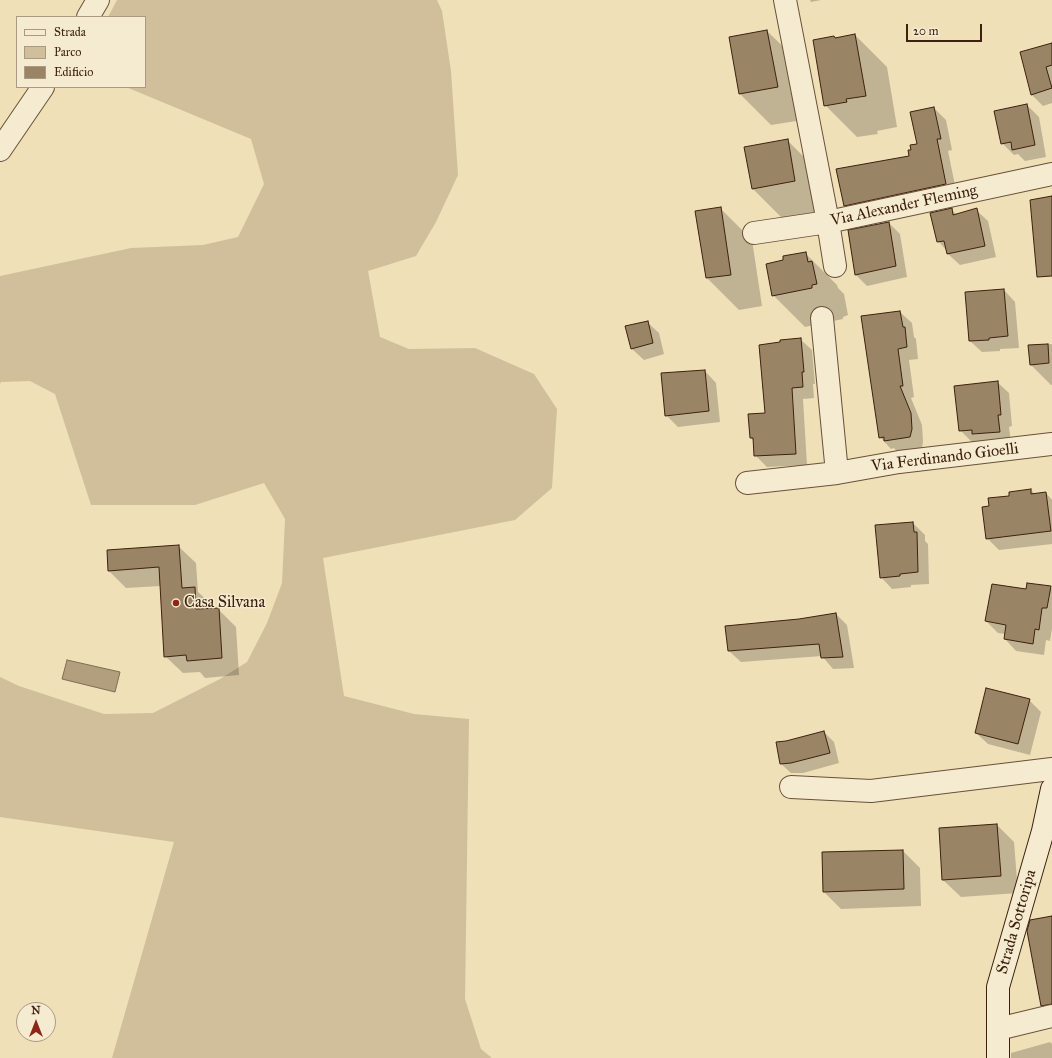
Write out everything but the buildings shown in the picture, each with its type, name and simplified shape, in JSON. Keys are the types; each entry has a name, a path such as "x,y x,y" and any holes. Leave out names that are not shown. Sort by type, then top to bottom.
{"street":[{"path":"89,16 98,0"},
{"path":"785,0 828,222 835,266"},
{"path":"0,150 43,88"},
{"name":"Via Alexander Fleming","path":"754,234 828,222 1052,174"},
{"path":"822,318 837,473"},
{"name":"Via Ferdinando Gioelli","path":"748,483 837,473 899,462 1052,444"},
{"path":"791,787 871,791 1052,769"},
{"name":"Strada Sottoripa","path":"998,1058 998,987 1043,831 1052,789"},
{"path":"998,1029 1052,1016"}],"green space":[{"path":"117,0 437,0 442,11 451,71 458,175 436,222 416,256 368,271 380,337 409,349 475,348 534,374 557,409 552,488 515,520 323,558 344,696 414,714 469,719 465,999 481,1049 492,1058 112,1058 174,842 0,817 0,677 19,686 104,714 153,713 220,679 247,662 267,623 282,583 285,519 264,483 195,505 91,505 55,394 30,381 1,382 0,384 0,276 131,248 203,245 238,237 264,184 251,139 128,88 146,88 146,16 109,16"}],"shaded area":[{"path":"67,660 120,672 115,692 62,679"}],"place":[{"name":"Casa Silvana","path":"176,603"}]}
